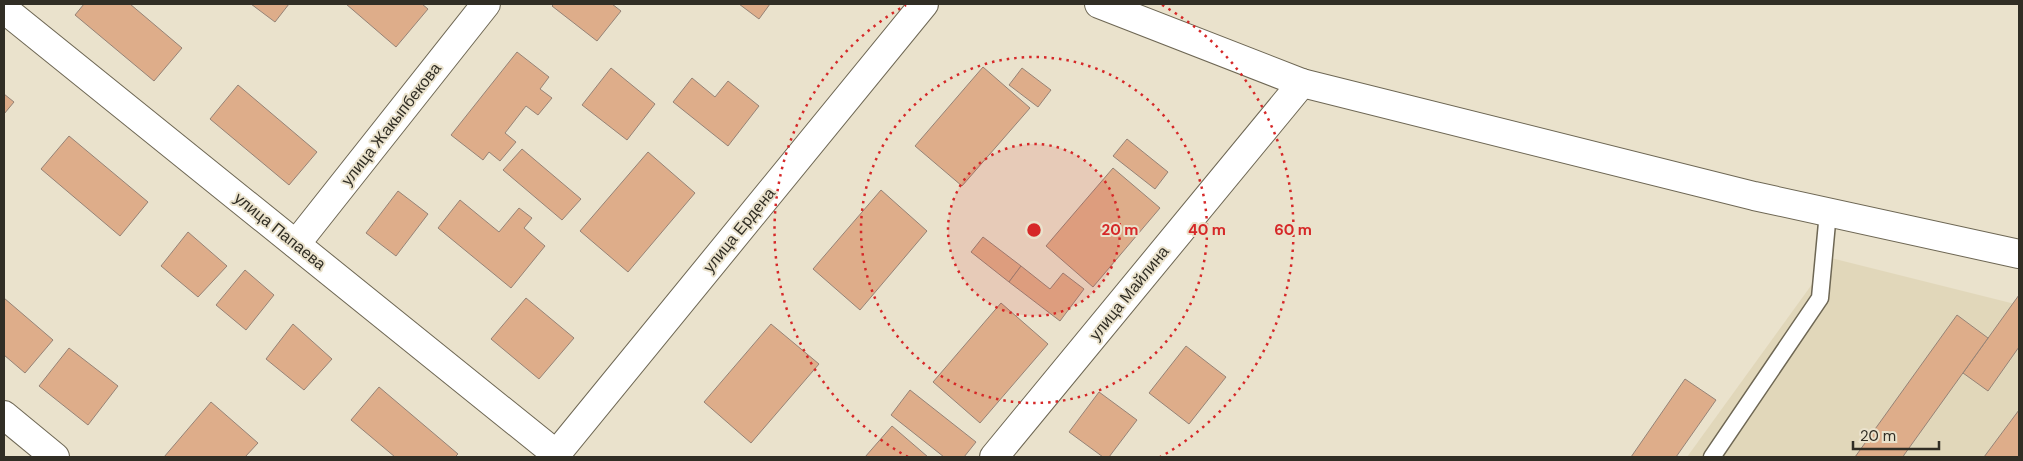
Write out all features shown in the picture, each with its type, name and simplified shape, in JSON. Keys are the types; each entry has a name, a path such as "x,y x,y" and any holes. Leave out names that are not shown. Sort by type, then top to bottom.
{"street":[{"name":"улица Жакыпбекова","path":"296,244 486,4"},
{"name":"улица Ердена","path":"555,456 924,4"},
{"path":"1099,4 1302,83 1754,196 2019,254"},
{"name":"улица Папаева","path":"4,9 555,456"},
{"name":"улица Майлина","path":"994,457 1302,83"},
{"path":"4,416 55,457"}],"lane":[{"path":"1712,457 1820,298 1828,212"}],"shaded area":[{"path":"1831,258 2019,305 2019,457 1687,457"}],"building":[{"path":"84,4 130,4 182,48 154,81 75,15"},
{"path":"251,4 289,4 275,22"},
{"path":"346,4 422,4 428,9 396,47"},
{"path":"554,4 612,4 621,11 597,41 552,6"},
{"path":"739,4 770,4 759,19"},
{"path":"517,52 549,77 540,89 552,98 538,115 526,106 505,133 516,142 500,161 489,152 483,160 451,135"},
{"path":"983,67 1030,108 962,186 915,146"},
{"path":"611,68 655,104 627,140 582,105"},
{"path":"1022,68 1051,90 1038,107 1009,85"},
{"path":"692,78 715,97 728,81 759,106 728,146 673,102"},
{"path":"238,85 317,152 289,185 210,119"},
{"path":"4,94 14,102 4,114"},
{"path":"69,136 148,202 120,236 41,169"},
{"path":"1127,139 1168,172 1155,189 1113,156"},
{"path":"522,149 581,199 562,220 503,170"},
{"path":"648,152 695,193 628,272 580,231"},
{"path":"1113,168 1160,208 1093,287 1046,246"},
{"path":"881,190 927,231 860,310 813,269"},
{"path":"398,191 428,214 396,256 366,233"},
{"path":"460,200 499,232 519,208 532,218 524,228 545,246 511,288 438,228"},
{"path":"188,232 227,266 198,297 161,266"},
{"path":"983,237 1021,266 1009,282 971,252"},
{"path":"1021,266 1050,289 1063,273 1084,289 1060,321 1009,282"},
{"path":"245,270 274,295 246,330 216,305"},
{"path":"2019,295 2019,347 1988,391 1963,373"},
{"path":"4,298 53,340 25,373 4,355"},
{"path":"526,298 574,338 539,379 491,339"},
{"path":"1001,303 1048,344 980,423 933,382"},
{"path":"1957,315 1988,338 1903,457 1855,457"},
{"path":"293,324 332,359 304,390 266,359"},
{"path":"771,324 819,364 751,443 704,402"},
{"path":"1186,346 1226,377 1189,424 1149,393"},
{"path":"69,348 118,386 88,425 39,386"},
{"path":"1685,379 1716,400 1676,457 1631,457"},
{"path":"379,387 458,454 455,457 395,457 351,420"},
{"path":"910,390 976,442 964,457 944,457 891,415"},
{"path":"1099,392 1137,420 1109,457 1103,457 1069,432"},
{"path":"211,402 258,443 245,457 164,457"},
{"path":"2019,410 2019,457 1984,457"},
{"path":"892,426 928,457 865,457"}]}
